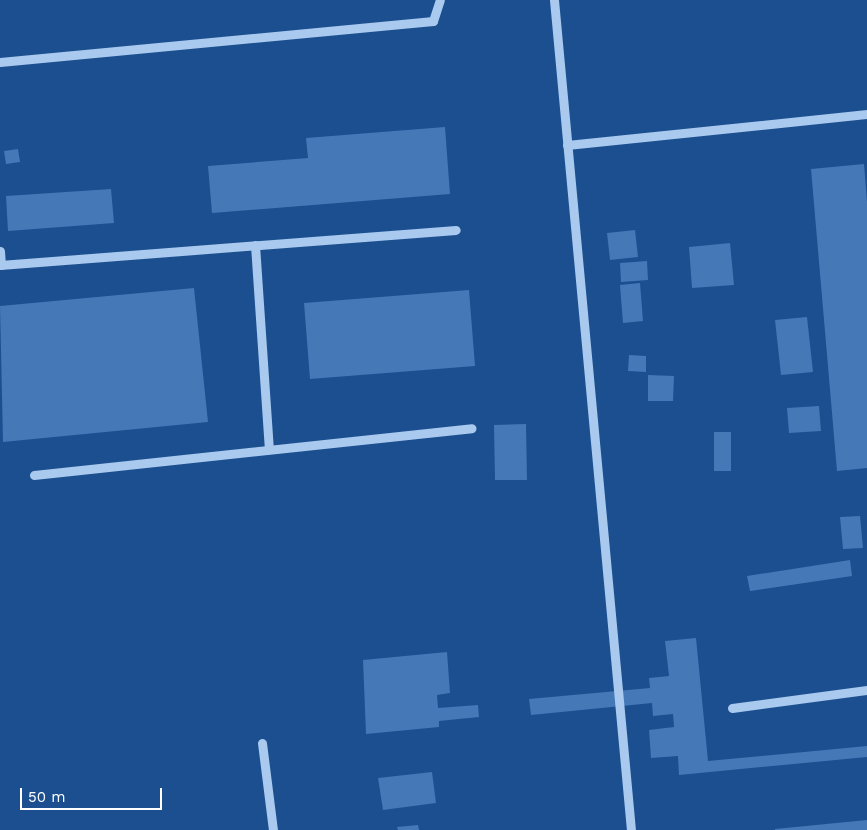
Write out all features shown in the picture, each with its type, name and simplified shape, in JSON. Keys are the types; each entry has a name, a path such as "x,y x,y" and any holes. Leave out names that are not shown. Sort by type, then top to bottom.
{"lane":[{"path":"0,62 433,21 440,0"},
{"path":"554,0 631,830"},
{"path":"567,145 867,114"},
{"path":"0,251 1,265 456,230"},
{"path":"255,245 269,450"},
{"path":"34,475 471,428"},
{"path":"732,708 867,690"},
{"path":"262,743 273,830"}],"building":[{"path":"445,127 450,194 212,213 208,166 308,158 306,138"},
{"path":"18,149 20,162 6,164 4,151"},
{"path":"864,164 867,202 867,468 837,471 811,169"},
{"path":"111,189 114,223 8,231 6,196"},
{"path":"635,230 638,257 610,260 607,233"},
{"path":"730,243 734,285 692,288 689,247"},
{"path":"647,261 648,280 621,282 620,263"},
{"path":"640,283 643,321 623,323 620,285"},
{"path":"194,288 208,422 3,442 0,306"},
{"path":"469,290 475,366 310,379 304,303"},
{"path":"807,317 813,372 781,375 775,320"},
{"path":"629,355 646,356 646,372 628,371"},
{"path":"648,375 674,376 673,401 648,401"},
{"path":"819,406 821,431 789,433 787,408"},
{"path":"526,424 527,480 495,480 494,425"},
{"path":"714,432 731,432 731,471 714,471"},
{"path":"860,516 863,548 843,549 840,517"},
{"path":"850,560 852,576 750,591 747,576"},
{"path":"696,638 708,761 867,746 867,757 679,775 678,756 651,758 649,730 674,727 673,714 653,716 652,703 531,715 529,699 650,688 649,678 669,676 665,641"},
{"path":"447,652 450,693 437,695 438,708 478,705 479,717 439,721 439,727 366,734 363,660"},
{"path":"432,772 436,803 383,810 378,778"},
{"path":"867,820 867,830 775,830 775,829"},
{"path":"418,825 419,830 398,830 397,827"}]}
